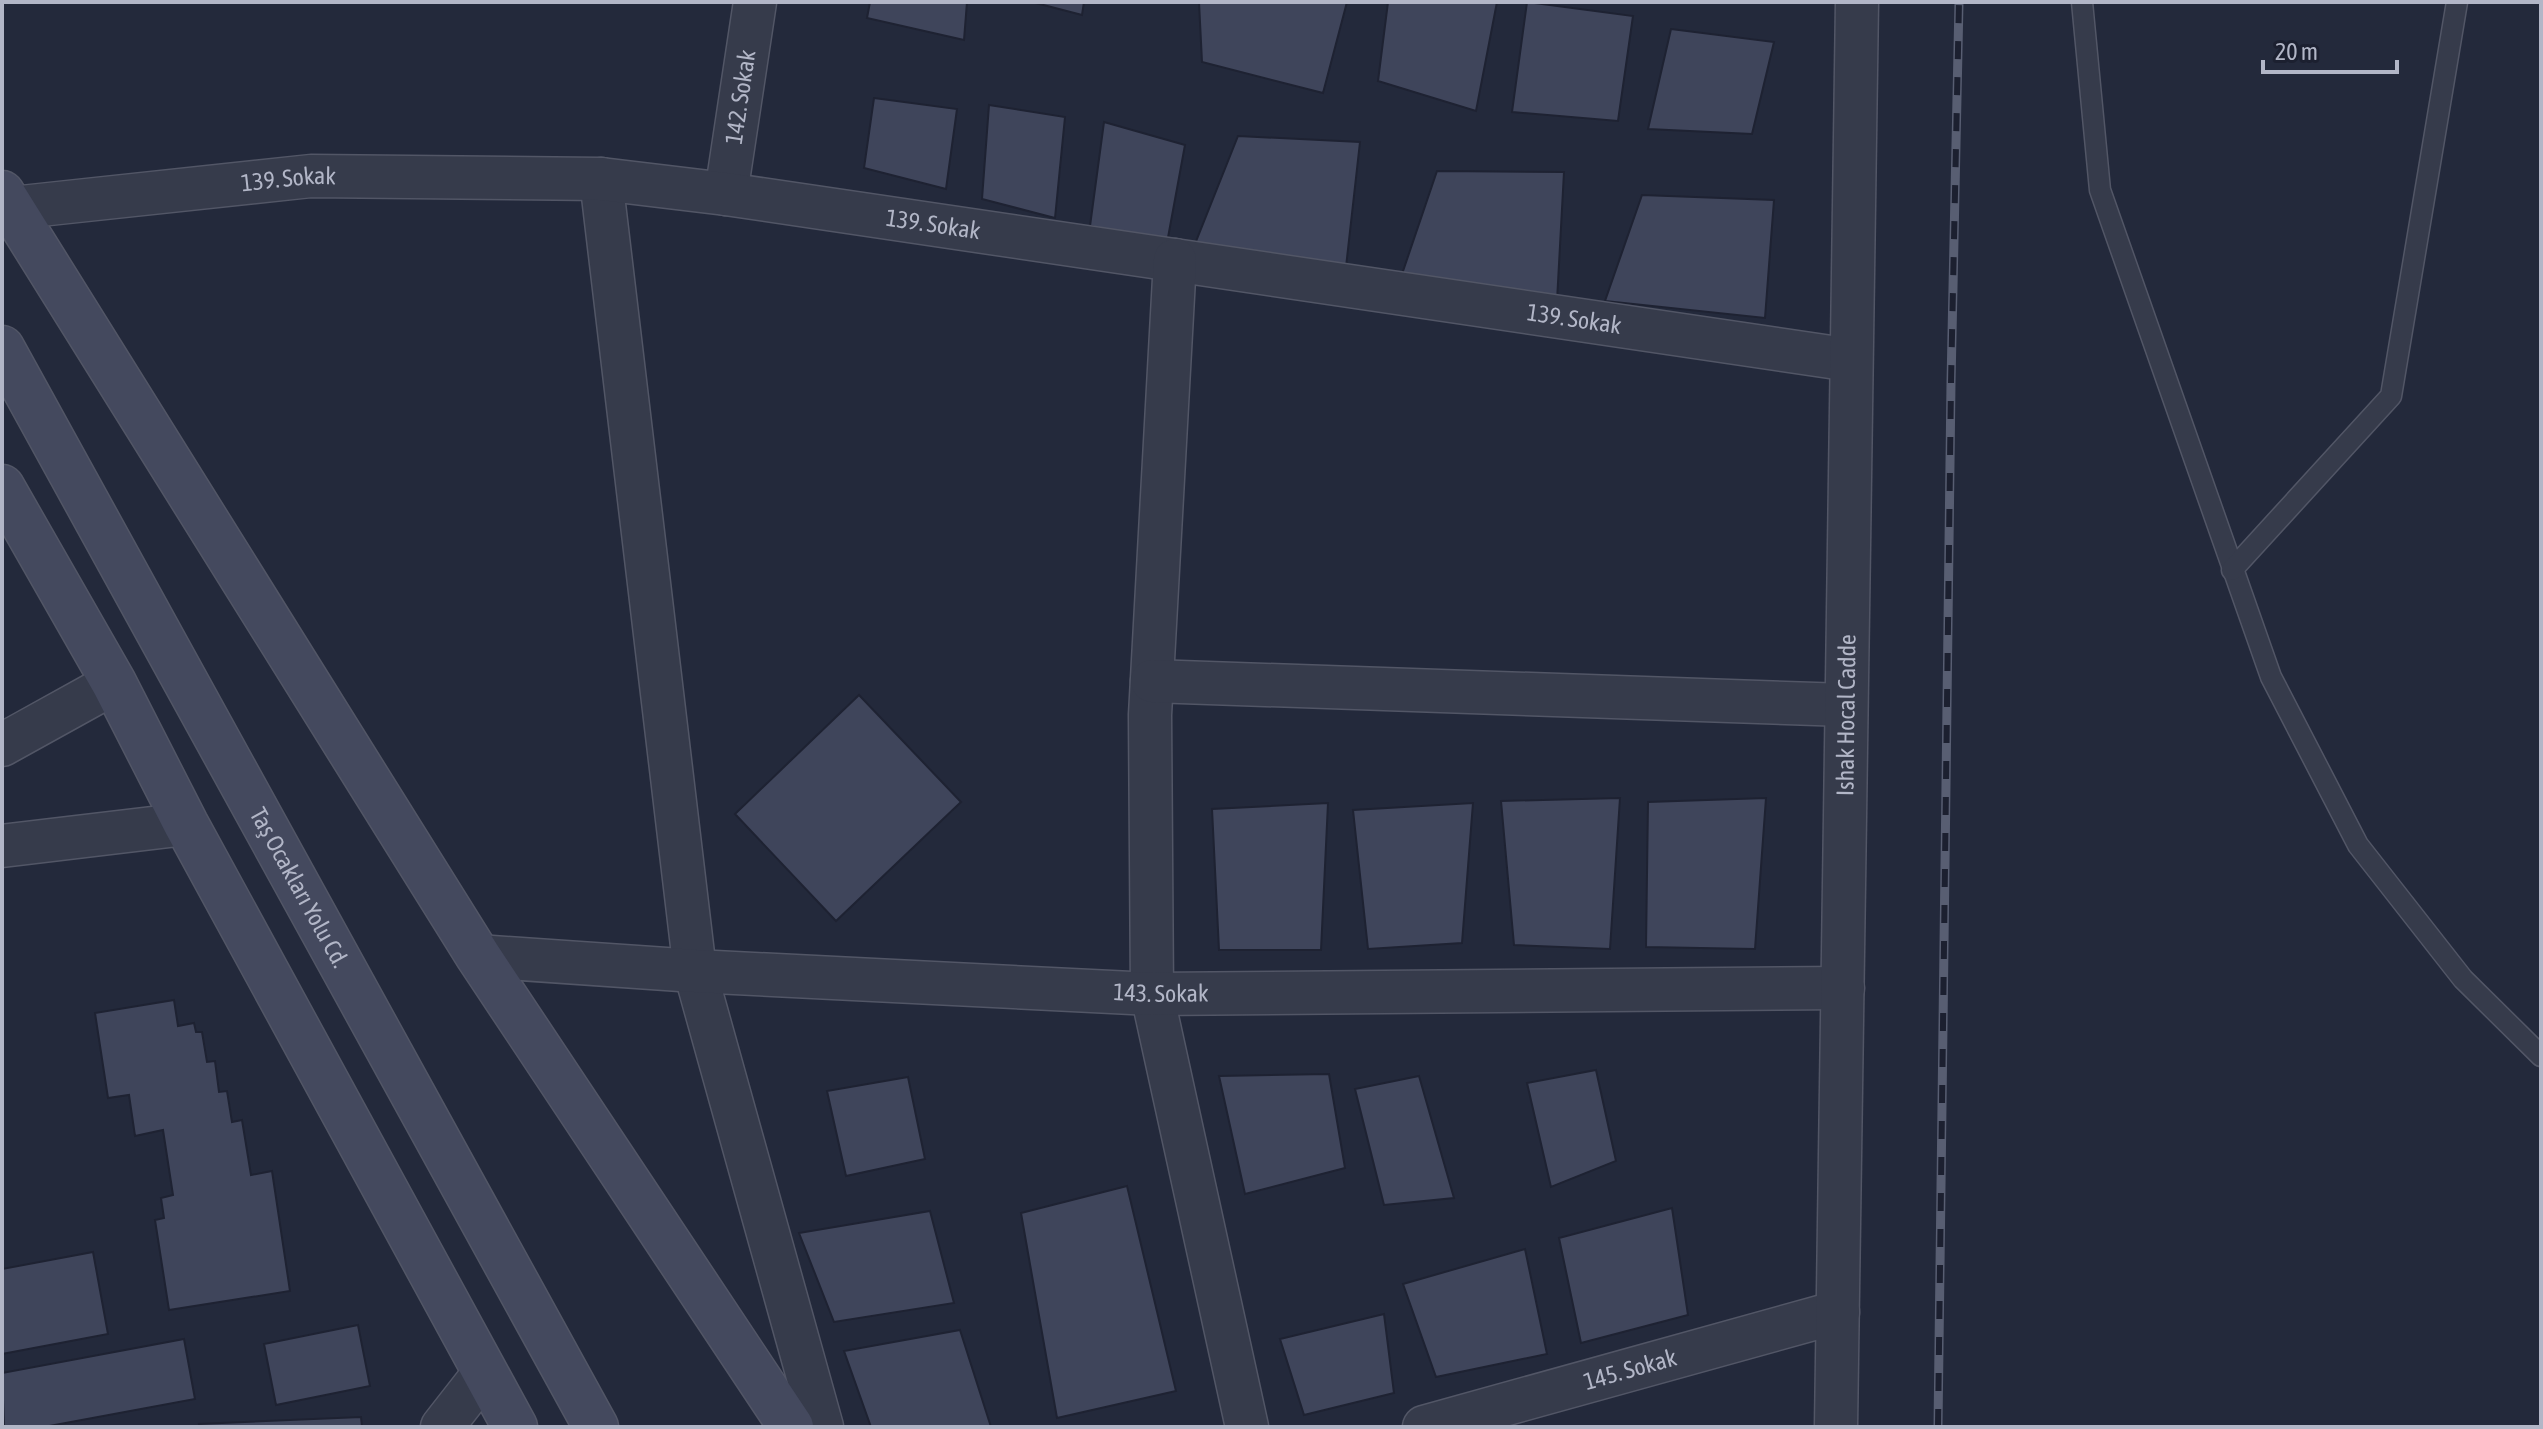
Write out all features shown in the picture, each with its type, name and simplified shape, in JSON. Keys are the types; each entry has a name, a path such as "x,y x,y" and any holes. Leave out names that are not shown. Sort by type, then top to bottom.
{"main road":[{"path":"7,200 478,956 791,1427"},
{"name":"Taş Ocakları Yolu Cd.","path":"2,348 596,1427"},
{"path":"2,487 114,683 186,824 515,1427"}],"street":[{"name":"142. Sokak","path":"726,194 755,2"},
{"name":"Ishak Hocal Cadde","path":"1836,1427 1857,2"},
{"name":"139. Sokak","path":"7,200 311,176 601,179 726,194 1851,360"},
{"path":"601,179 695,971 822,1427"},
{"path":"1175,260 1152,681 1152,994 1247,1427"},
{"path":"1152,681 1846,705"},
{"path":"2,745 114,683"},
{"path":"2,846 186,824"},
{"name":"143. Sokak","path":"478,956 695,971 1152,994 1843,988"},
{"name":"145. Sokak","path":"1424,1427 1838,1312"},
{"path":"442,1427 485,1372"}],"lane":[{"path":"2082,2 2100,190 2271,677 2358,845 2463,979 2541,1056"},
{"path":"2232,570 2391,396 2457,2"}],"building":[{"path":"870,2 967,2 964,40 867,18"},
{"path":"1032,2 1084,2 1082,15"},
{"path":"1199,2 1347,2 1323,93 1202,62"},
{"path":"1388,2 1497,2 1476,111 1378,81"},
{"path":"1527,2 1633,16 1618,121 1512,112"},
{"path":"1671,29 1774,42 1752,134 1648,129"},
{"path":"874,98 957,109 946,189 864,168"},
{"path":"989,105 1065,117 1055,218 982,199"},
{"path":"1104,122 1185,145 1167,243 1090,226"},
{"path":"1238,136 1360,142 1346,267 1195,244"},
{"path":"1437,171 1564,172 1557,301 1400,280"},
{"path":"1642,195 1774,200 1765,318 1605,301"},
{"path":"859,695 961,802 836,921 735,814"},
{"path":"1620,798 1610,949 1514,945 1501,801"},
{"path":"1766,798 1755,949 1646,947 1648,802"},
{"path":"1328,803 1321,950 1219,950 1212,809"},
{"path":"1473,803 1462,943 1368,949 1353,810"},
{"path":"174,1000 178,1026 194,1023 196,1032 202,1032 207,1062 215,1061 219,1092 227,1091 232,1122 242,1120 251,1175 272,1171 290,1291 169,1310 155,1220 164,1218 161,1198 173,1195 163,1130 135,1136 129,1095 108,1098 95,1013"},
{"path":"1596,1070 1616,1161 1551,1187 1527,1083"},
{"path":"1329,1074 1345,1168 1245,1194 1219,1076"},
{"path":"1419,1076 1454,1198 1384,1205 1355,1089"},
{"path":"908,1077 925,1159 846,1176 827,1091"},
{"path":"1127,1186 1176,1391 1057,1418 1021,1213"},
{"path":"1672,1208 1688,1315 1581,1343 1559,1238"},
{"path":"930,1211 954,1303 834,1322 799,1233"},
{"path":"1525,1249 1547,1354 1436,1377 1403,1284"},
{"path":"93,1252 108,1334 2,1354 2,1269"},
{"path":"1384,1314 1394,1393 1304,1415 1280,1339"},
{"path":"358,1325 370,1386 276,1405 264,1344"},
{"path":"960,1330 991,1427 871,1427 844,1351"},
{"path":"184,1339 195,1399 44,1427 4,1427 2,1373"},
{"path":"361,1417 362,1427 200,1427 199,1424"}],"railway":[{"path":"1938,1427 1959,2"}]}
